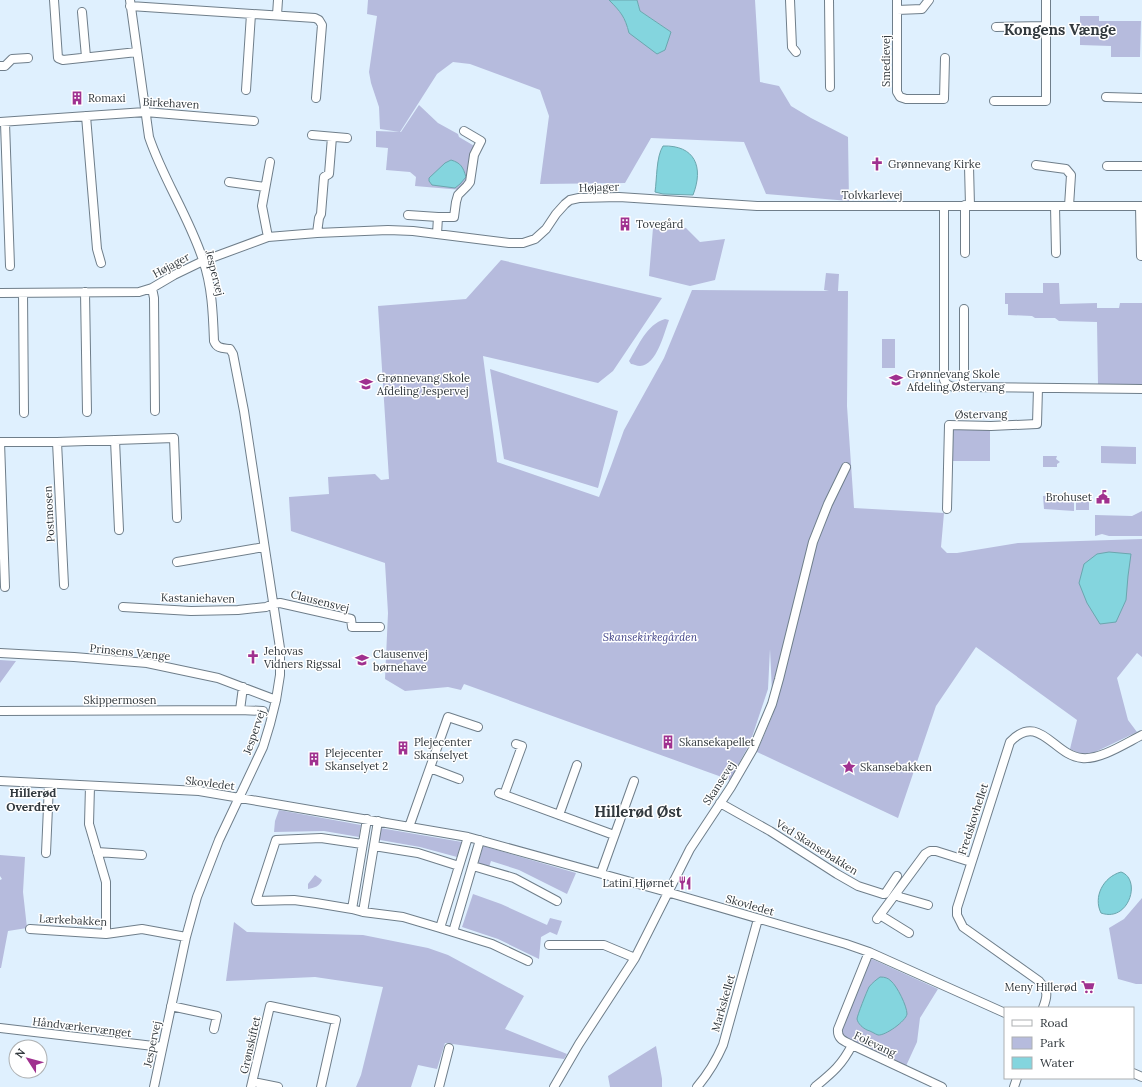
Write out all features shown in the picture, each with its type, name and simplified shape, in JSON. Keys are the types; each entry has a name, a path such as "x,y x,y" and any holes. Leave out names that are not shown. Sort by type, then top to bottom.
{"street":[{"path":"54,0 58,58 63,60 137,52"},
{"path":"277,15 278,0"},
{"path":"790,0 792,47 796,52"},
{"path":"829,0 830,87"},
{"name":"Smedievej","path":"897,0 897,92 900,97 906,99 944,100 945,58"},
{"path":"897,10 922,9 929,0"},
{"path":"994,101 1046,101 1046,0"},
{"path":"130,3 315,18 321,22 322,25 316,98"},
{"name":"Jespervej","path":"130,3 149,137 155,156 187,220 203,261 210,292 214,342 219,348 230,349 233,354 241,392 280,648 280,675 276,700 263,746 219,840 204,878 186,937 154,1087"},
{"path":"82,12 86,57"},
{"path":"246,90 251,14"},
{"path":"996,27 1046,26"},
{"path":"0,66 5,66 12,59 28,58"},
{"path":"1106,97 1142,98"},
{"name":"Birkehaven","path":"10,266 2,122 145,112 254,121"},
{"path":"86,116 97,249 101,263"},
{"path":"408,215 454,217 458,195 470,182 474,155 481,141 464,131"},
{"path":"312,135 347,138"},
{"path":"317,233 321,214 324,177 329,174 332,137"},
{"path":"268,237 262,206 270,162"},
{"path":"1036,165 1066,169 1071,174 1069,206"},
{"path":"965,253 969,166"},
{"path":"1107,166 1142,166"},
{"path":"229,182 265,186"},
{"name":"Højager","path":"0,293 139,292 152,288 203,261 268,237 388,230 437,234 509,243 523,243 535,238 546,229 565,204 570,200 579,198 619,197 757,206"},
{"name":"Tolvkarlevej","path":"757,206 1141,206 1141,256"},
{"path":"944,206 944,380 946,384 950,386 964,387 1142,389"},
{"path":"1055,206 1056,253"},
{"path":"437,234 438,217"},
{"name":"Højager","path":"152,288 154,298 155,411"},
{"path":"85,292 87,412"},
{"path":"23,293 24,413"},
{"path":"964,309 964,387"},
{"name":"Østervang","path":"947,509 949,425 991,426 1037,424 1038,388"},
{"path":"5,587 0,442 57,442 174,438 177,518"},
{"path":"114,440 119,530"},
{"name":"Postmosen","path":"57,442 64,585"},
{"name":"Skansevej","path":"554,1087 579,1044 635,958 690,850 750,755 769,710 779,679 813,542 828,504 846,467"},
{"path":"177,562 264,547"},
{"name":"Clausensvej","path":"273,604 280,603 351,619 352,627 380,627"},
{"name":"Kastaniehaven","path":"123,607 191,610 238,610 266,607 273,604"},
{"name":"Prinsens Vænge","path":"0,654 147,662 218,678 276,700"},
{"path":"240,710 243,687"},
{"name":"Skippermosen","path":"0,712 263,711"},
{"path":"409,827 448,717 478,727"},
{"name":"Fredskovhellet","path":"1043,1007 1047,998 1045,987 1039,981 963,927 957,915 957,908 971,862 1010,742 1023,732 1032,731 1040,733 1073,756 1087,758 1102,755 1142,735"},
{"path":"516,744 522,746 502,794 614,835"},
{"path":"559,815 577,765"},
{"path":"430,768 459,779"},
{"name":"Skovledet","path":"0,781 199,791 468,837 669,892 807,932 869,952 1004,1012"},
{"path":"601,873 634,781"},
{"path":"46,853 49,784"},
{"path":"90,786 89,824 106,882 106,934"},
{"name":"Ved Skansebakken","path":"720,803 770,831 858,886 885,894 897,876"},
{"path":"352,909 367,819"},
{"path":"363,912 378,821"},
{"path":"440,928 468,837"},
{"path":"362,844 321,838 276,840 256,901 294,900 316,902 363,912 403,917 492,944 528,961"},
{"path":"453,932 480,840"},
{"path":"374,846 418,853 459,866"},
{"path":"908,933 879,917 924,854 930,851 936,851 971,862"},
{"path":"97,852 142,855"},
{"path":"473,866 514,878 557,901"},
{"path":"896,894 900,897 928,905"},
{"name":"Markskellet","path":"697,1087 716,1061 723,1045 758,919"},
{"name":"Lærkebakken","path":"30,929 106,934 142,929 186,937"},
{"path":"549,945 604,945 635,958"},
{"name":"Folevang","path":"869,952 838,1029 840,1039 942,1087"},
{"path":"171,1006 217,1016 214,1029"},
{"name":"Grønskiftet","path":"278,1087 252,1084 270,1006 336,1020 321,1087"},
{"name":"Håndværkervænget","path":"0,1028 162,1047"},
{"path":"815,1087 838,1068 846,1058 852,1045"},
{"path":"439,1087 450,1048"}],"green space":[{"path":"368,0 609,0 622,15 629,33 671,32 640,11 637,0 755,0 760,82 779,86 791,106 848,137 849,201 766,194 744,142 651,138 625,183 540,184 549,116 540,90 470,64 453,62 437,74 400,132 380,129 379,107 369,72 377,16 367,14"},
{"path":"1080,16 1099,16 1099,21 1141,21 1140,57 1111,57 1111,46 1080,45"},
{"path":"419,105 438,123 458,134 459,137 476,147 468,181 462,190 415,186 416,177 410,172 386,170 388,148 376,147 376,131 401,132"},
{"path":"663,225 686,228 700,242 725,239 715,280 690,286 649,276 653,228"},
{"name":"Skansekirkegården","path":"501,260 662,298 613,371 598,383 483,356 497,462 599,497 624,430 664,358 692,290 829,291 824,290 826,273 839,274 838,291 848,291 847,406 854,508 944,513 941,547 947,553 957,553 1018,543 1142,539 1142,657 1137,653 1117,678 1128,720 1137,732 1091,754 1081,754 1070,749 1077,720 976,647 936,706 898,818 757,752 773,714 770,649 768,689 750,743 730,780 464,684 461,690 448,687 405,691 385,679 388,613 385,563 291,531 289,497 329,494 328,477 375,474 381,480 389,479 378,306 466,299"},
{"path":"1043,283 1059,283 1060,304 1097,303 1097,308 1119,308 1120,303 1142,303 1142,384 1098,384 1097,322 1059,321 1055,318 1035,318 1032,316 1008,315 1008,304 1005,304 1005,293 1043,293"},
{"path":"665,319 669,320 659,348 651,360 640,366 631,364 629,361 644,336 653,326"},
{"path":"882,339 895,339 895,368 882,368"},
{"path":"490,369 618,411 598,488 504,459"},
{"path":"950,429 990,429 990,461 950,461"},
{"path":"1101,446 1136,447 1136,464 1101,463"},
{"path":"1043,456 1057,456 1056,459 1060,462 1057,464 1057,467 1043,467"},
{"path":"1074,495 1074,511 1044,509 1043,496"},
{"path":"1076,500 1089,500 1089,510 1076,510"},
{"path":"1142,511 1142,536 1109,536 1102,534 1095,536 1095,515 1132,516"},
{"path":"0,660 16,661 0,683"},
{"path":"279,810 361,825 359,837 324,831 274,832 275,821"},
{"path":"380,828 462,842 457,857 420,847 380,840"},
{"path":"483,846 576,873 567,894 519,870 491,861 489,867 478,864"},
{"path":"0,855 25,857 23,892 27,928 8,931 1,968 0,880 2,879 0,876"},
{"path":"315,875 322,880 320,884 308,889 308,884"},
{"path":"473,894 501,904 547,925 550,918 562,921 557,935 550,932 541,937 539,959 498,939 462,927"},
{"path":"1142,898 1142,984 1136,984 1118,979 1109,928 1124,919"},
{"path":"234,922 247,932 363,935 428,948 448,955 524,996 505,1029 567,1054 564,1059 445,1043 437,1069 418,1065 411,1087 356,1087 361,1075 383,987 315,977 226,981"},
{"path":"872,959 938,989 920,1018 917,1042 906,1066 844,1037 841,1033 841,1028 868,961"},
{"path":"656,1046 662,1087 610,1087 608,1076"}],"water":[{"path":"609,0 637,0 640,11 671,32 665,50 657,54 629,33 622,15"},
{"path":"663,146 683,149 694,160 697,167 697,175 693,195 663,194 655,192 659,156"},
{"path":"451,160 461,166 466,177 455,188 432,185 429,178 445,163"},
{"path":"1109,552 1131,554 1126,600 1116,622 1100,624 1087,603 1079,583 1084,564 1097,554"},
{"path":"1121,872 1127,876 1131,883 1129,899 1119,912 1111,914 1101,913 1098,901 1101,888 1109,878"},
{"path":"880,977 888,978 899,992 904,1001 907,1014 895,1028 878,1035 864,1028 857,1019 869,987"}],"place":[{"name":"Romaxi","path":"77,98"},
{"name":"Grønnevang Kirke","path":"877,164"},
{"name":"Tovegård","path":"625,224"},
{"name":"Grønnevang Skole Afdeling Østervang","path":"896,380"},
{"name":"Grønnevang Skole Afdeling Jespervej","path":"366,384"},
{"name":"Brohuset","path":"1103,497"},
{"name":"Jehovas Vidners Rigssal","path":"253,657"},
{"name":"Clausenvej børnehave","path":"362,660"},
{"name":"Skansekapellet","path":"668,742"},
{"name":"Plejecenter Skanselyet","path":"403,748"},
{"name":"Plejecenter Skanselyet 2","path":"314,759"},
{"name":"Skansebakken","path":"849,767"},
{"name":"Latini Hjørnet","path":"685,883"},
{"name":"Meny Hillerød","path":"1088,987"}],"district":[{"name":"Kongens Vænge","path":"1060,30"},
{"name":"Hillerød Overdrev","path":"33,800"},
{"name":"Hillerød Øst","path":"638,812"}]}
